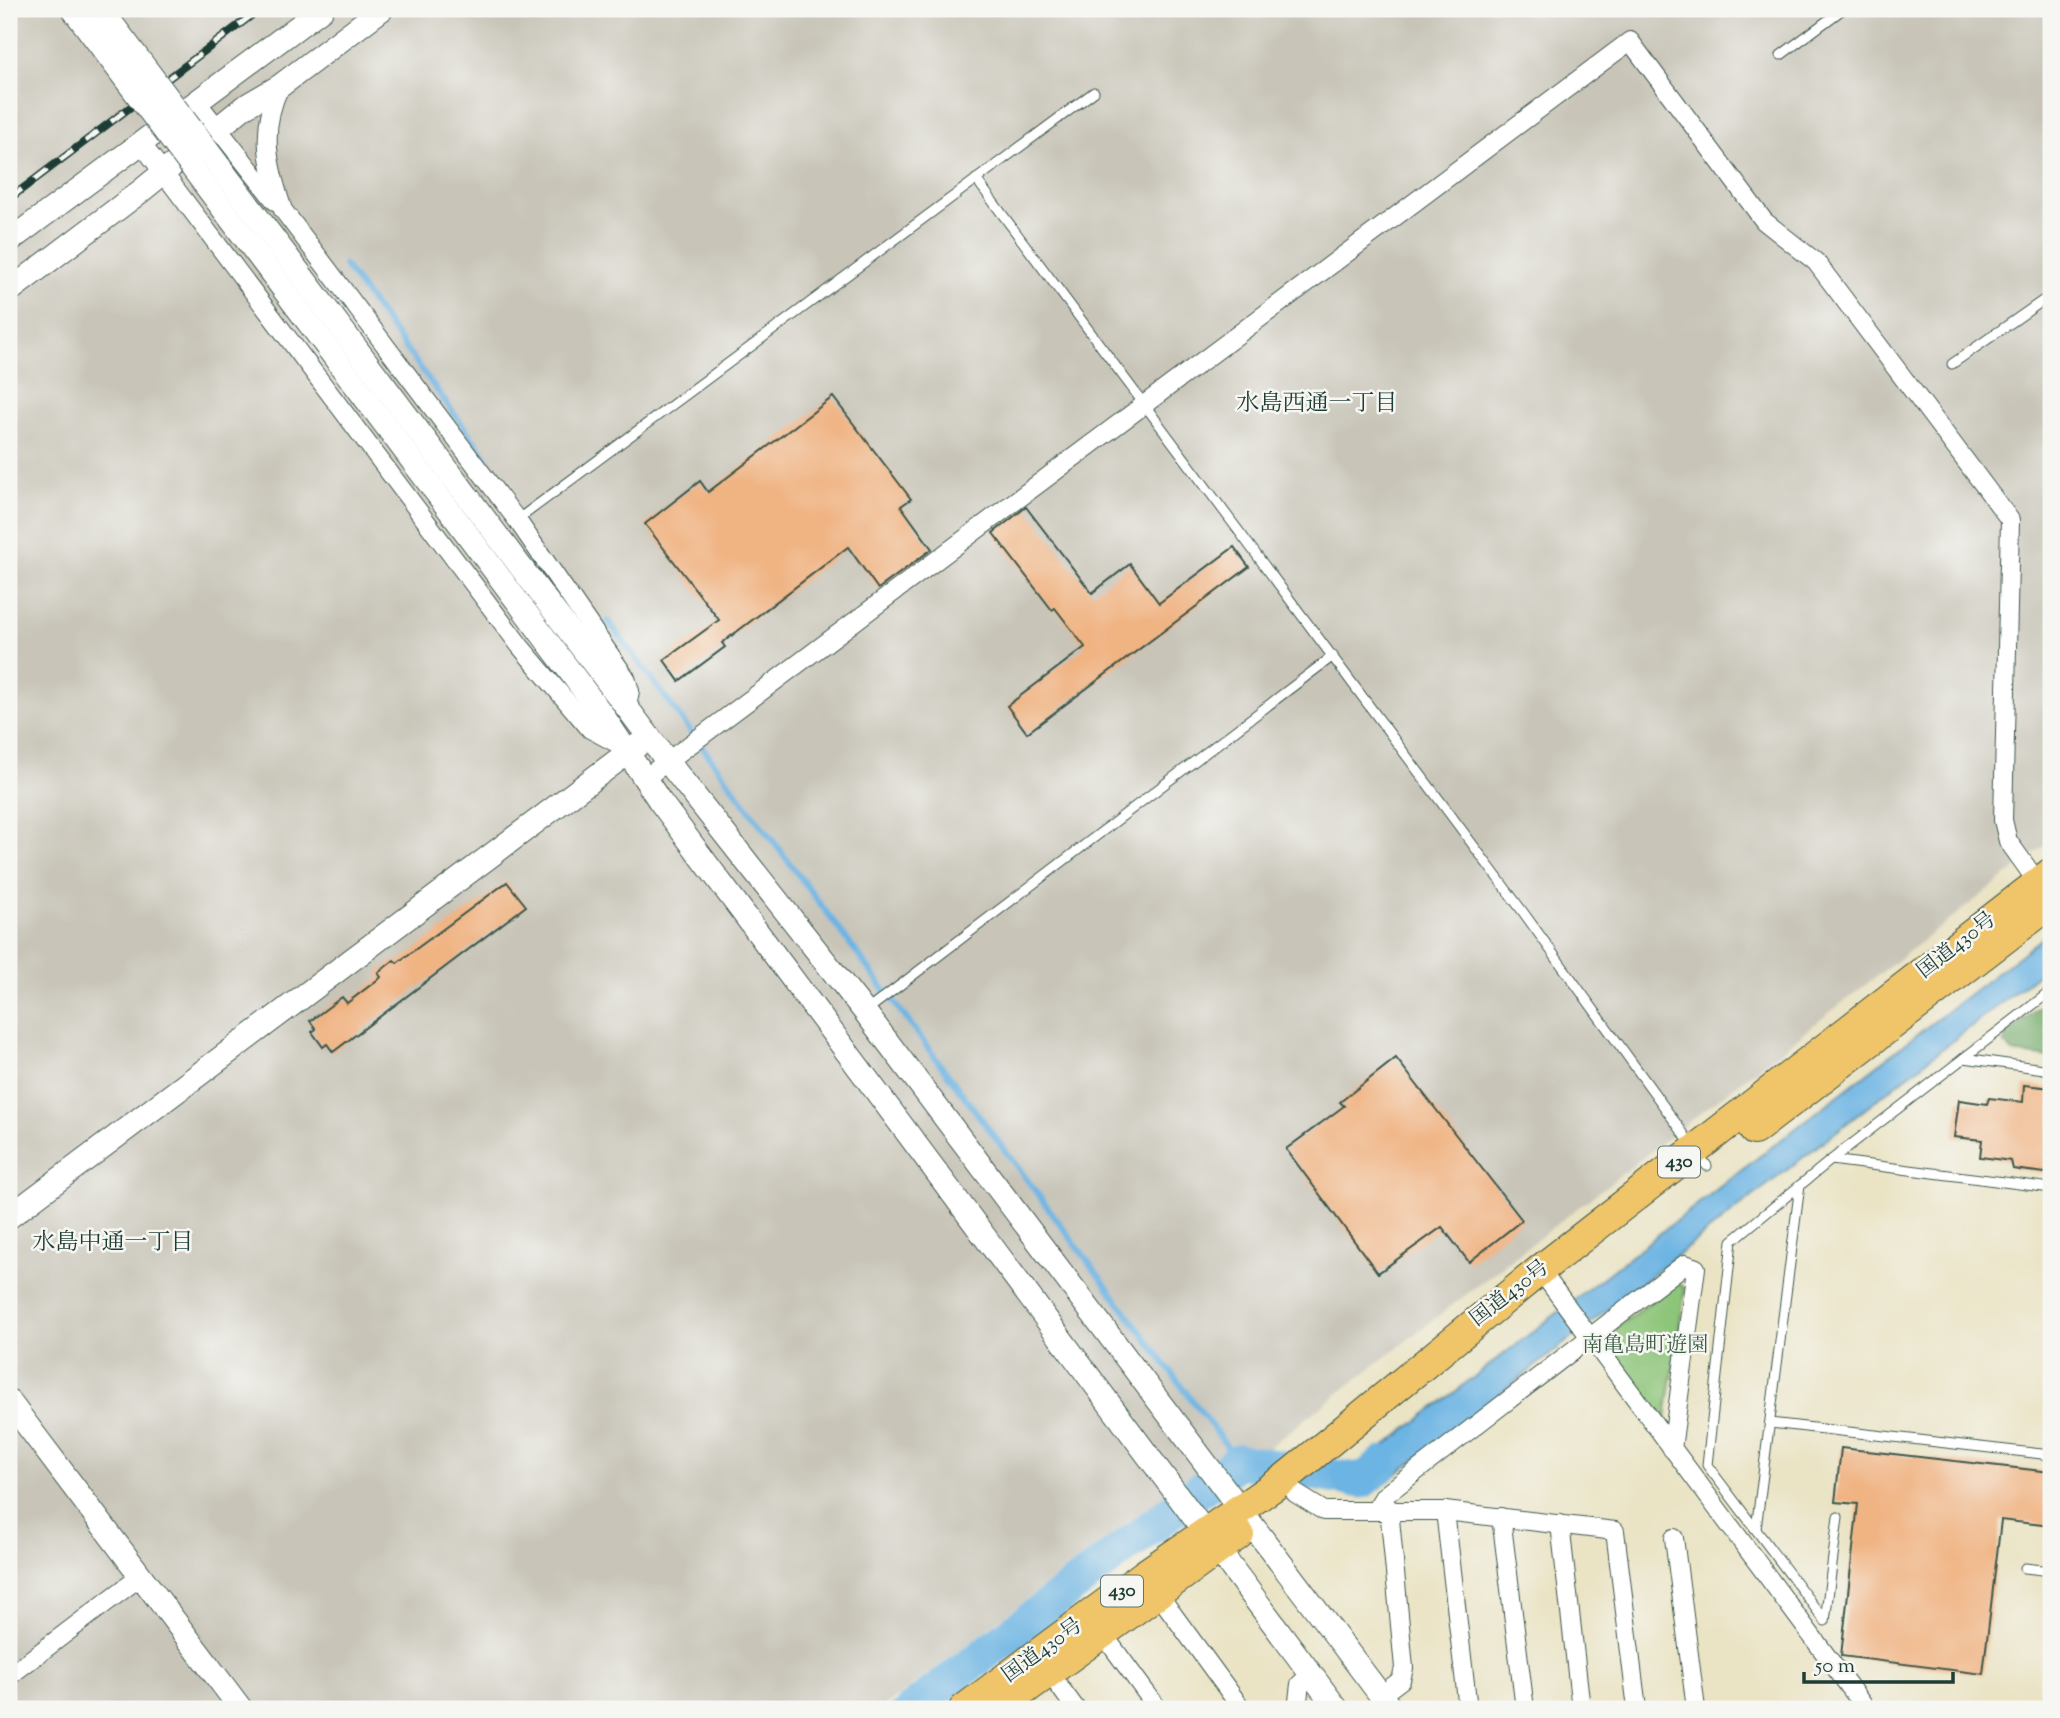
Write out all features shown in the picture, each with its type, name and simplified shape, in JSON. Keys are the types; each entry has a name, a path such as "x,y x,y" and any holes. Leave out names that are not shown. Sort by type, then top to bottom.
{"highway":[{"name":"国道430号","path":"984,1706 1211,1541 1307,1475 1552,1287 1701,1158 2047,886"}],"street":[{"path":"73,9 441,480 627,706 865,1012 1386,1702 1401,1680 1404,1668 1382,1509 1384,1496 1587,1334 1685,1264 1696,1268 1672,1450"},
{"path":"102,9 441,480 644,779 1337,1709"},
{"path":"9,241 321,9"},
{"path":"9,291 244,107 280,86 382,9"},
{"path":"644,779 1630,41 1764,221 1816,262 2010,520 2003,820 2008,841 2047,886"},
{"path":"280,86 269,110 268,147 270,172 283,210"},
{"path":"197,102 283,210 517,520 626,678 630,691 627,706"},
{"path":"141,143 520,646 590,729 624,750"},
{"path":"9,1217 624,750 650,737"},
{"path":"1552,1287 1866,1709"},
{"path":"9,1401 241,1709"},
{"path":"1307,1475 1324,1511 1445,1511 1615,1531 1637,1709"},
{"path":"1445,1511 1468,1709"},
{"path":"1501,1517 1525,1709"},
{"path":"1560,1524 1581,1709"},
{"path":"1674,1538 1696,1709"},
{"path":"9,1676 141,1576"},
{"path":"1151,1584 1242,1709"},
{"path":"1096,1625 1158,1709"},
{"path":"1042,1664 1076,1709"},
{"path":"1297,1709 1300,1684 1311,1675"}],"lane":[{"path":"1782,55 1843,9"},
{"path":"517,520 1094,92"},
{"path":"976,179 1333,656 1701,1158"},
{"path":"1952,364 2051,295"},
{"path":"865,1012 1333,656"},
{"path":"1838,1517 1825,1621 1707,1465 1732,1241 1831,1160 2051,990"},
{"path":"1964,1058 2051,1070"},
{"path":"1831,1160 2051,1188"},
{"path":"1756,1529 1800,1185"},
{"path":"1770,1423 2051,1455"},
{"path":"2025,1567 2051,1570"}],"shaded area":[{"path":"9,9 2051,9 2051,841 1264,1451 1235,1448 1232,1444 881,1709 9,1709"}],"green space":[{"path":"2051,998 2051,1058 2013,1053 2004,1043 2007,1033"},
{"name":"南亀島町遊園","path":"1678,1282 1685,1288 1665,1424 1610,1351 1617,1327"}],"water":[{"path":"2051,931 2051,964 1375,1491 1362,1494 1332,1487"}],"building":[{"path":"833,397 911,499 901,506 932,549 878,589 848,547 722,643 725,647 679,681 664,660 719,620 645,524 700,481 708,492"},
{"path":"1026,507 1092,593 1130,564 1159,603 1234,547 1249,567 1027,733 1007,706 1085,647 1055,608 1052,610 993,533"},
{"path":"507,882 526,906 333,1052 327,1044 323,1047 312,1032 316,1029 310,1021 342,997 347,1003 381,977 378,973 394,960 397,963"},
{"path":"1396,1058 1522,1220 1469,1262 1442,1227 1378,1273 1286,1149 1344,1106 1340,1102"},
{"path":"2024,1085 2051,1088 2051,1166 2045,1173 2013,1169 2011,1161 1980,1157 1982,1140 1954,1137 1959,1100 1987,1104 1989,1098 2023,1102"},
{"path":"1841,1448 2051,1472 2051,1526 2001,1520 1983,1674 1841,1656 1858,1504 1835,1502"}],"waterway":[{"path":"344,265 487,458"},
{"path":"608,621 1231,1452"},
{"path":"1214,1465 1231,1452 1233,1455"},
{"path":"912,1709 1238,1461 1362,1481 1384,1463"},
{"path":"1180,1490 1205,1471"},
{"path":"892,1709 1172,1496"}],"railway":[{"path":"9,199 260,9"}],"district":[{"name":"水島西通一丁目","path":"1317,404"},
{"name":"水島中通一丁目","path":"113,1243"}]}
